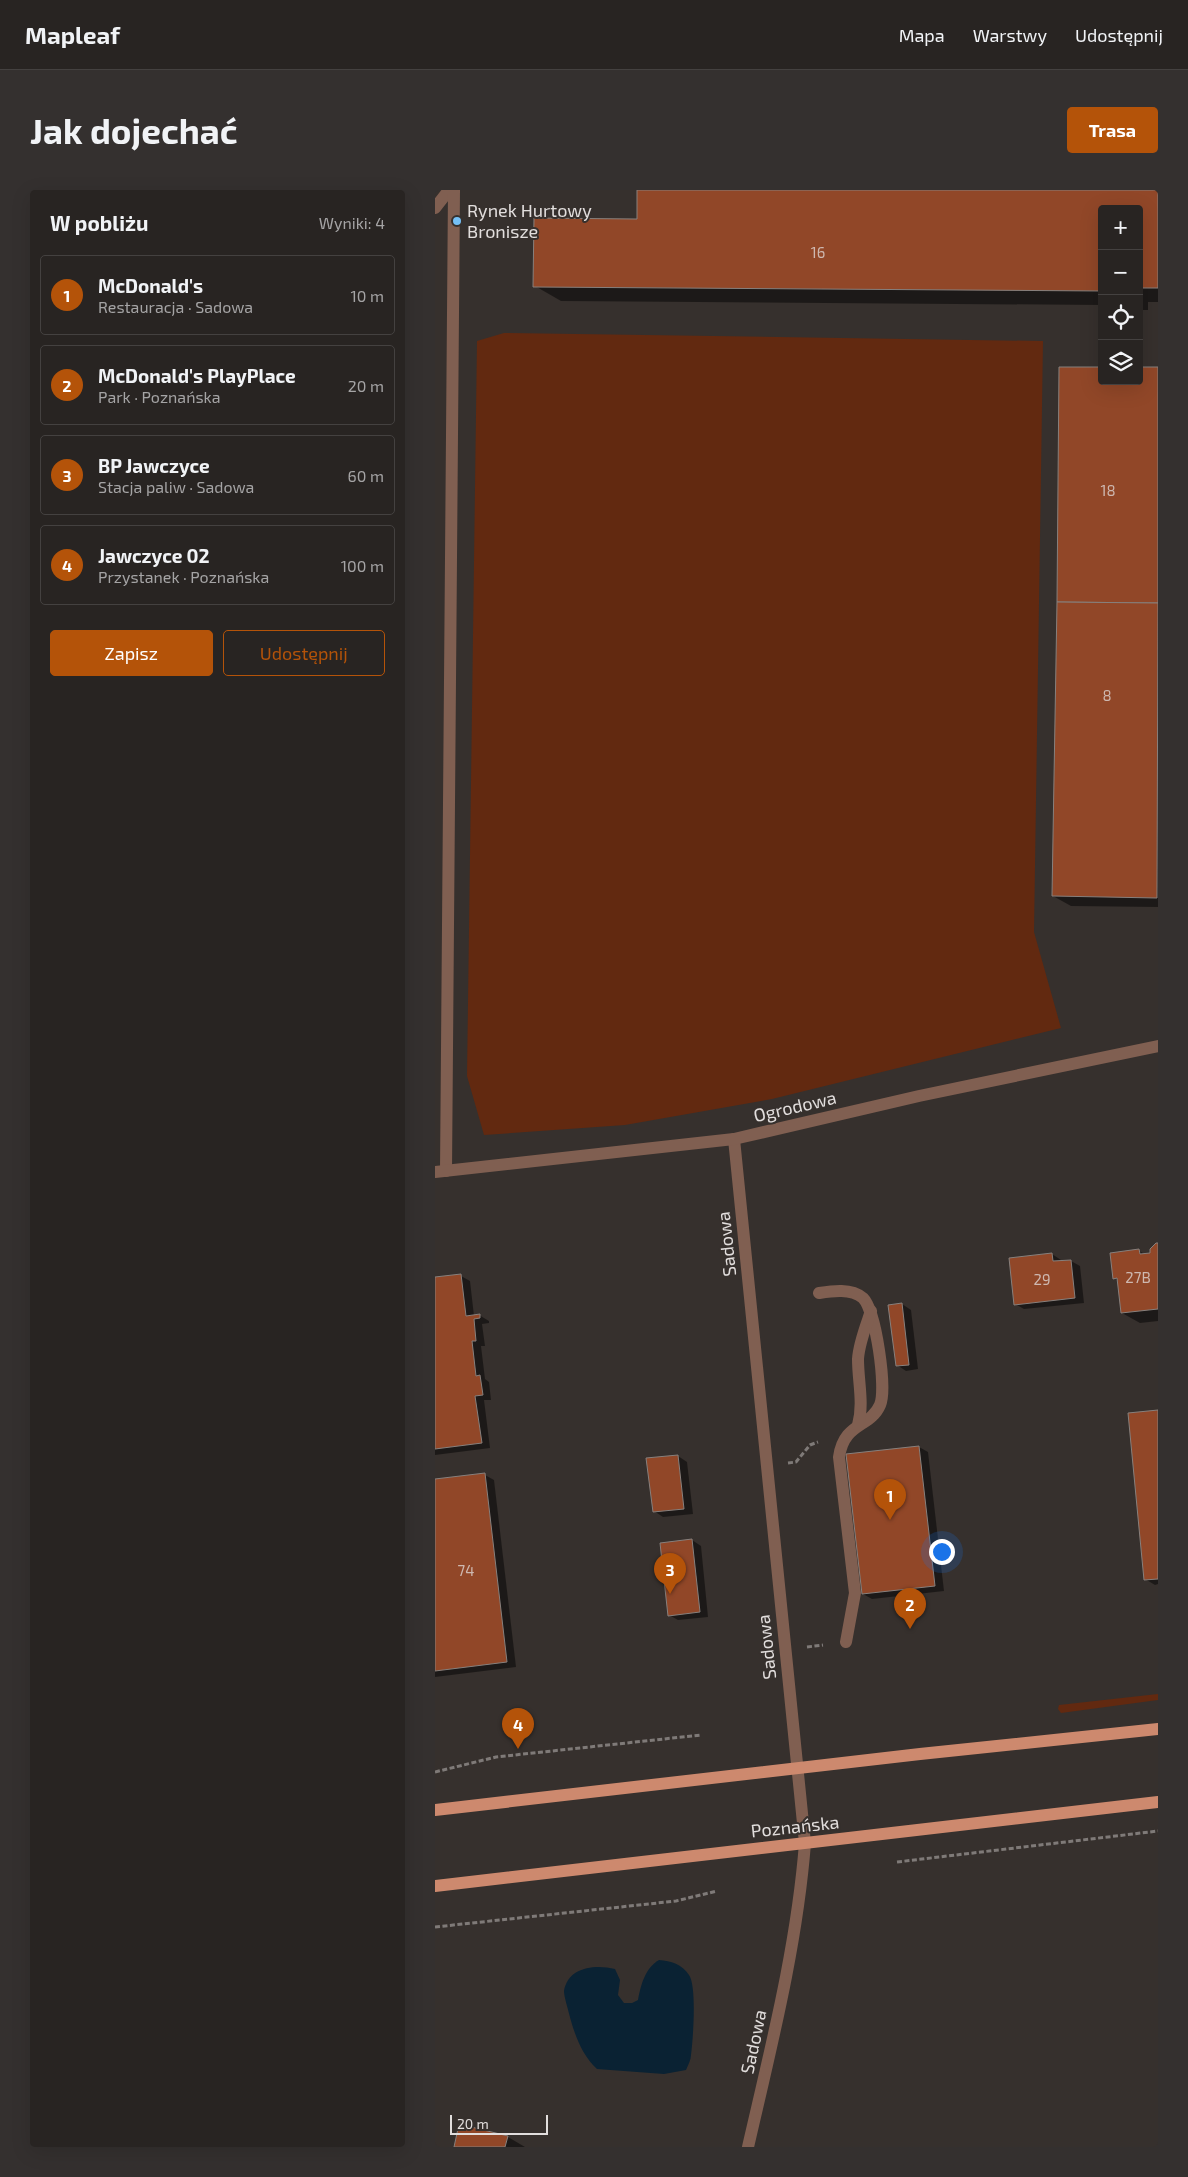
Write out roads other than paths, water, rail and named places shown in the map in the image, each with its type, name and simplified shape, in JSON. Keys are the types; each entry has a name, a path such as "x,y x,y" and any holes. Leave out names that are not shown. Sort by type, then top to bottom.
{"main road":[{"path":"435,1810 1158,1728"},
{"name":"Poznańska","path":"435,1886 1158,1802"}],"street":[{"path":"435,208 449,190"},
{"path":"441,1172 454,190"},
{"name":"Ogrodowa","path":"441,1172 734,1139 919,1096 1158,1046"},
{"name":"Sadowa","path":"734,1139 805,1843 801,1892 792,1944 748,2147"},
{"path":"819,1292 850,1292 863,1298 871,1311 875,1325 883,1393 880,1407 871,1418 858,1425 843,1442 839,1457 855,1593 846,1642"},
{"path":"858,1425 861,1414 861,1402 858,1357 871,1311"}],"water":[{"path":"659,1960 672,1962 680,1966 689,1975 691,1981 694,2001 693,2038 691,2059 686,2070 664,2074 597,2069 581,2048 574,2032 564,1994 567,1983 571,1977 583,1969 599,1967 615,1969 620,1980 618,1995 624,2003 632,2003 638,2000 647,1972"}],"place":[{"name":"Rynek Hurtowy Bronisze","path":"457,221"},
{"name":"McDonald's","path":"890,1520"},
{"name":"BP Jawczyce","path":"670,1594"},
{"name":"McDonald's PlayPlace","path":"910,1629"},
{"name":"Jawczyce 02","path":"518,1749"}]}
